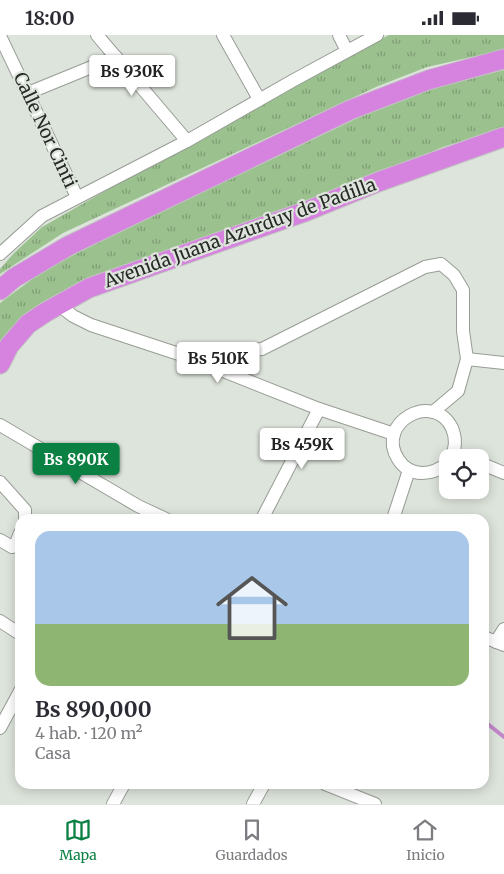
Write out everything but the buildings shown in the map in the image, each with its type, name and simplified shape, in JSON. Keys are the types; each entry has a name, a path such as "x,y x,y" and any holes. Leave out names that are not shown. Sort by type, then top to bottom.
{"highway":[{"path":"0,290 14,279 68,246 350,111 428,80 504,59"},
{"name":"Avenida Juana Azurduy de Padilla","path":"0,364 9,346 28,324 89,289 307,211 378,182 504,137"}],"street":[{"path":"97,35 187,141"},
{"path":"223,35 259,99"},
{"path":"339,35 347,51"},
{"path":"0,254 42,216 187,141 259,99 377,35"},
{"name":"Calle Nor Cinti","path":"0,36 77,197"},
{"path":"28,93 116,57"},
{"path":"188,357 262,349 425,267 441,264 454,275 463,290 463,331 466,359 458,391 433,412"},
{"path":"59,305 73,316 91,325 188,357 319,409 394,434"},
{"path":"466,359 504,363"},
{"path":"265,514 319,409"},
{"path":"439,469 430,473 419,473 409,470 401,463 395,454 392,444 398,425 405,417 414,413 423,411 433,412 442,417 452,429 456,443 455,449"},
{"path":"0,425 138,506 155,514"},
{"path":"489,467 504,473"},
{"path":"395,514 409,470"},
{"path":"0,482 25,510 25,514"},
{"path":"0,540 12,547 15,546"},
{"path":"0,621 15,631"},
{"path":"500,643 504,629"},
{"path":"0,728 15,700"},
{"path":"113,804 121,789"},
{"path":"253,804 261,789"},
{"path":"336,789 370,803"}],"green space":[{"path":"389,35 504,35 504,50 427,67 376,87 63,233 0,274 0,269 14,253 42,227 277,93"},
{"path":"504,70 504,127 443,147 342,190 135,266 0,351 0,303 43,271 94,244 389,103 423,90"}],"waterway":[{"path":"489,725 504,737"}]}
